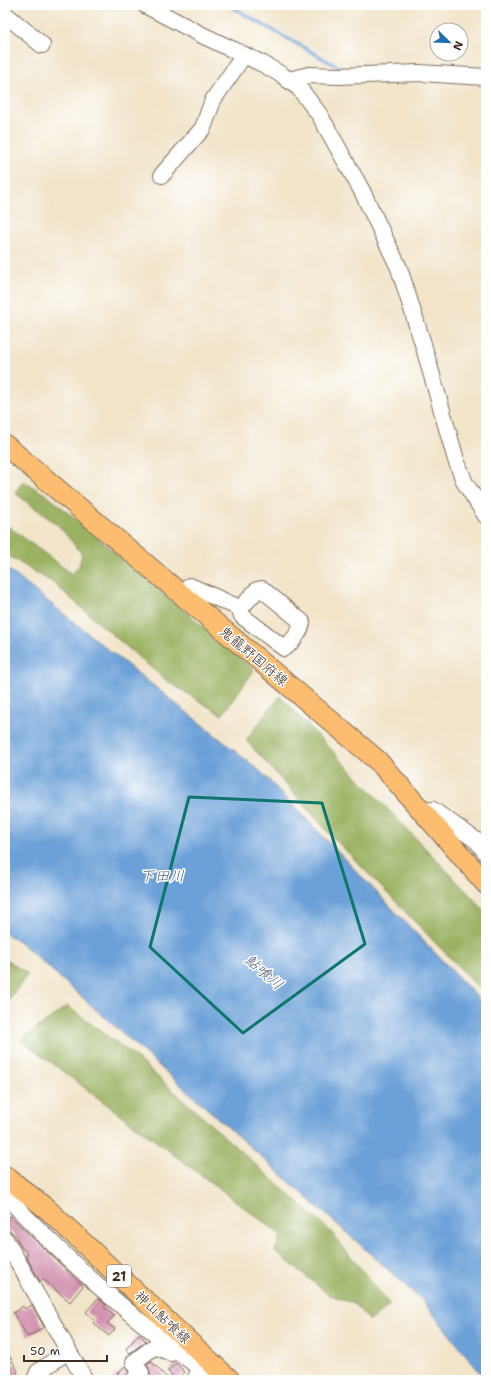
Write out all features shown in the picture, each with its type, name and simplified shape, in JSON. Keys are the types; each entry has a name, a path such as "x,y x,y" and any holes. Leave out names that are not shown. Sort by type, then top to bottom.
{"main road":[{"name":"鬼籠野国府線","path":"5,445 378,762 423,810 486,884"},
{"name":"神山鮎喰線","path":"5,1176 47,1209 202,1371 230,1380"}],"street":[{"path":"145,5 263,64 299,88 310,100 327,127 392,252 410,299 456,460 465,483 486,516"},
{"path":"5,14 42,45"},
{"path":"162,175 203,128 213,100 244,55"},
{"path":"288,80 309,75 338,76 420,73 486,77"},
{"path":"181,594 190,586 240,609"},
{"path":"423,810 433,810 477,841 486,853"},
{"path":"5,1195 37,1229 88,1277 151,1332 202,1371"},
{"path":"5,1239 85,1380"},
{"path":"134,1380 141,1373 134,1362 155,1346 202,1371"},
{"path":"35,1380 38,1372 68,1351"}],"highlighted area":[{"path":"189,797 322,803 365,944 243,1033 150,947"}],"green space":[{"path":"23,481 48,496 254,670 222,715 164,679 52,582 5,554 5,524 72,574 79,566 82,554 59,526 15,493"},
{"path":"280,696 486,912 486,995 331,835 246,740"},
{"path":"5,959 28,974 5,1005"},
{"path":"67,1006 132,1054 331,1232 390,1305 370,1321 354,1304 328,1294 275,1251 281,1235 21,1040"}],"water":[{"name":"下田川","path":"5,567 260,771 486,1006 486,1380 421,1299 20,942 5,933"}],"building":[{"path":"10,1216 83,1286 70,1302 43,1279 40,1282 26,1256 28,1253 21,1247 15,1235 5,1227 5,1222"},
{"path":"98,1298 106,1305 104,1307 114,1316 107,1323 115,1329 109,1336 93,1323 95,1320 86,1312"},
{"path":"32,1305 44,1327 28,1337 13,1313 23,1306 25,1309"},
{"path":"139,1334 146,1341 130,1353 126,1349"},
{"path":"5,1348 18,1371 17,1372 21,1380 5,1380"},
{"path":"151,1361 169,1380 153,1380 150,1376 147,1364"},
{"path":"176,1363 185,1372 176,1380 168,1371"},
{"path":"125,1366 129,1371 124,1380 111,1380"}],"waterway":[{"path":"228,5 342,69"}],"water label":[{"name":"鮎喰川","path":"264,972"}]}
